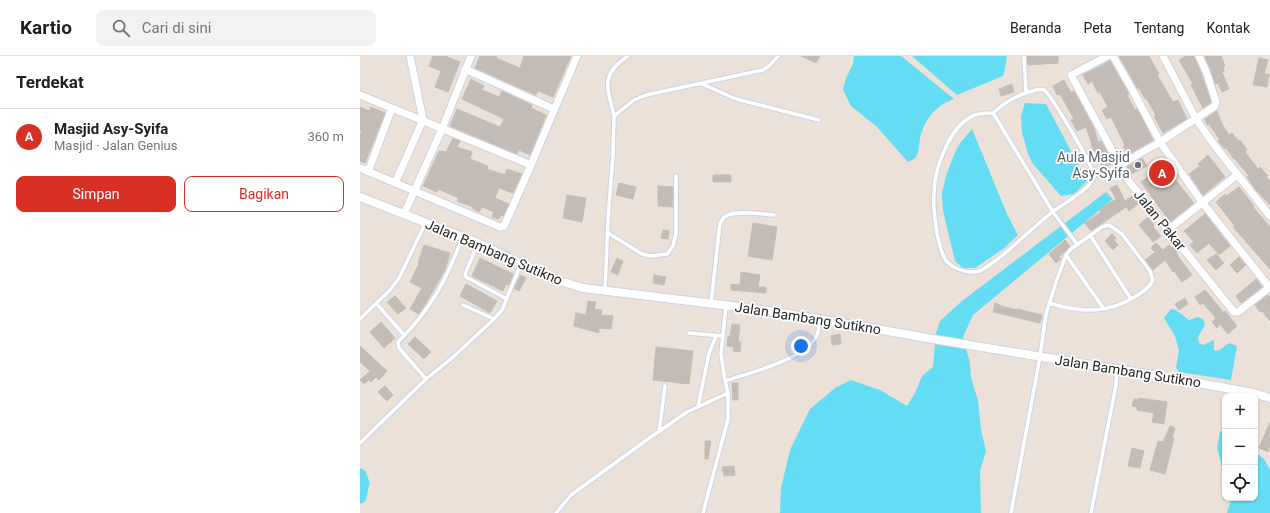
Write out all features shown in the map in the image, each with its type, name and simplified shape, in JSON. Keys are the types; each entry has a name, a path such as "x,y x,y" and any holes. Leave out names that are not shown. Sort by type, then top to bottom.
{"street":[{"path":"395,183 423,120 410,56"},
{"path":"404,214 442,129 471,56"},
{"path":"360,168 502,226 506,222 577,56"},
{"name":"Jalan Pakar","path":"1108,56 1071,75 1128,180 1235,313 1270,287"},
{"path":"1113,56 1160,142 1202,202 1270,287"},
{"path":"1163,56 1196,119 1237,175 1270,216"},
{"path":"1120,165 1160,142 1217,104 1206,71 1199,56"},
{"path":"465,68 554,109"},
{"path":"360,95 531,165"},
{"path":"368,172 392,108"},
{"path":"1168,230 1237,175"},
{"name":"Jalan Bambang Sutikno","path":"360,197 478,243 553,279 583,288 820,318 933,339 1217,386 1270,398"}],"lane":[{"path":"605,290 608,219 614,155 614,116 607,82 612,69 618,62 628,56"},
{"path":"614,116 634,100 646,94 763,70 778,56"},
{"path":"1024,56 1026,92"},
{"path":"701,83 736,99 818,120"},
{"path":"1044,90 1048,94 1086,156 1094,178 1080,193 1053,212 983,270 972,272 957,269 946,261 941,250 936,227 934,194 937,171 942,157 955,130 975,115 994,113 1002,105 1026,92 1044,90"},
{"path":"994,113 1053,212 1078,244"},
{"path":"608,233 642,254 652,256 667,254 673,246 676,233 676,176"},
{"path":"711,304 720,223 726,216 732,214 743,213 774,215"},
{"path":"360,319 390,290 399,278 426,223"},
{"path":"1011,513 1040,356 1046,314 1049,303 1066,255 1090,235 1102,227 1109,225 1122,234 1150,271 1153,280 1146,289 1117,306 1085,310 1068,309 1049,303"},
{"path":"1090,235 1131,299"},
{"path":"426,379 399,348 398,342 416,323 437,294 451,267 462,237"},
{"path":"478,243 465,274 466,277 507,299"},
{"path":"1066,255 1104,308"},
{"path":"360,443 426,379 451,359 494,319 502,310 521,263"},
{"path":"376,303 404,335"},
{"path":"463,305 494,319"},
{"path":"702,513 726,432 728,419 728,393 721,354 726,306"},
{"path":"725,381 775,365 797,354 810,344 817,335 820,318"},
{"path":"688,333 723,336"},
{"path":"698,408 709,353 716,336"},
{"path":"1091,513 1116,385 1117,370"},
{"path":"659,432 664,386"},
{"path":"556,513 571,495 687,412 728,393"}],"water":[{"path":"854,56 901,56 954,99 936,109 924,125 918,152 914,159 908,162 877,127 851,106 843,90 846,78 853,64"},
{"path":"912,56 1007,56 1003,76 957,95"},
{"path":"1025,103 1046,104 1087,181 1074,194 1061,196 1033,164 1028,154 1022,132 1021,116"},
{"path":"972,129 1007,214 1018,235 1003,249 975,268 963,268 955,261 943,211 942,193 946,176 955,152"},
{"path":"1106,192 1113,199 973,315 963,337 970,363 971,378 978,400 981,430 986,451 980,471 981,513 780,513 781,488 790,450 810,409 835,388 851,380 880,390 907,406 915,393 922,376 933,367 936,333 940,321 962,301"},
{"path":"1171,309 1176,310 1189,320 1198,317 1203,319 1205,325 1198,337 1199,343 1203,345 1214,340 1214,350 1218,351 1229,343 1237,346 1231,380 1179,372 1176,368 1179,350 1175,336 1164,318"},
{"path":"1222,431 1222,467 1217,448 1220,432"},
{"path":"1258,454 1264,459 1270,470 1270,513 1227,513 1231,501 1258,501"}],"building":[{"path":"433,56 445,56 460,62 448,92 435,87 441,71 429,66"},
{"path":"480,56 497,56 496,58 520,68 524,56 571,56 553,97 538,91 536,95 475,68"},
{"path":"801,56 820,56 816,63"},
{"path":"1027,56 1058,56 1058,63 1028,65"},
{"path":"1119,56 1149,56 1159,74 1157,75 1173,102 1178,100 1187,119 1163,133 1154,116 1156,115 1146,98 1145,99 1139,88 1138,89"},
{"path":"1186,56 1194,56 1211,102 1203,108 1191,85 1193,84 1179,60"},
{"path":"1221,56 1225,66 1223,67 1224,71 1222,72 1229,89 1222,92 1218,83 1215,84 1205,57"},
{"path":"1259,58 1268,60 1264,74 1269,74 1267,87 1253,85"},
{"path":"1110,61 1129,94 1127,95 1135,110 1137,108 1153,140 1128,155 1123,146 1125,145 1111,117 1107,119 1102,110 1108,107 1100,92 1098,93 1092,81 1088,84 1083,75"},
{"path":"471,79 484,86 482,90 499,97 502,91 532,105 531,108 546,115 530,155 519,150 517,154 450,126 457,109 500,127 504,119 462,99"},
{"path":"1064,80 1071,93 1074,91 1094,128 1098,142 1101,141 1113,163 1103,168 1091,145 1086,127 1077,131 1071,120 1074,119 1060,94 1057,95 1053,86"},
{"path":"1012,84 1014,92 1001,96 999,89"},
{"path":"360,107 369,111 371,107 385,113 365,163 360,161 360,135 362,130 360,130"},
{"path":"1217,111 1222,124 1229,135 1232,133 1239,141 1240,140 1247,150 1245,152 1258,169 1260,167 1268,176 1266,177 1270,181 1270,205 1256,190 1247,177 1249,176 1226,148 1225,149 1218,141 1220,140 1209,124 1207,125 1205,119"},
{"path":"453,138 460,141 457,147 472,152 470,159 488,166 487,169 505,175 507,169 522,174 513,193 499,188 495,198 509,204 503,216 501,215 499,219 492,217 494,212 482,207 479,212 473,209 473,207 457,201 459,198 438,189 437,192 423,186 439,151 446,152"},
{"path":"1208,155 1225,177 1203,195 1189,174 1200,166 1198,164"},
{"path":"1142,158 1147,166 1131,174 1127,167"},
{"path":"1167,164 1175,176 1173,177 1194,203 1170,222 1141,182"},
{"path":"713,175 731,175 731,182 713,182"},
{"path":"619,183 636,187 633,199 616,195"},
{"path":"1117,185 1125,201 1133,195 1139,203 1129,211 1126,207 1091,231 1085,223 1101,212 1099,210 1116,199 1110,188"},
{"path":"658,186 673,187 673,207 658,206"},
{"path":"1239,187 1270,227 1270,269 1233,227 1235,226 1216,202 1225,194 1226,196"},
{"path":"567,195 586,198 582,222 563,218"},
{"path":"1205,214 1230,246 1219,255 1209,243 1197,253 1190,245 1194,242 1184,231"},
{"path":"1148,217 1154,225 1153,227 1161,236 1153,242 1139,225"},
{"path":"753,223 777,227 772,260 748,256"},
{"path":"663,230 669,231 668,239 661,238"},
{"path":"1112,234 1116,238 1114,240 1118,245 1113,250 1105,241"},
{"path":"1065,240 1070,246 1059,257 1061,259 1056,263 1049,254"},
{"path":"1156,243 1163,250 1169,245 1172,248 1174,246 1178,251 1176,253 1178,254 1177,255 1192,275 1182,282 1165,260 1153,270 1145,260 1155,252 1151,248"},
{"path":"424,245 450,253 445,270 419,314 410,309 422,288 410,282 419,264 418,263"},
{"path":"1216,254 1224,263 1216,270 1207,260"},
{"path":"1239,257 1246,265 1237,273 1230,265"},
{"path":"480,258 513,274 509,285 506,284 503,291 472,276"},
{"path":"617,258 623,261 618,275 611,272"},
{"path":"741,272 760,275 758,287 766,287 766,293 731,290 731,284 740,285"},
{"path":"521,275 526,278 519,291 514,288"},
{"path":"654,275 666,277 664,285 653,283"},
{"path":"1256,279 1262,287 1241,303 1236,296"},
{"path":"466,284 497,301 490,313 460,296"},
{"path":"1205,290 1237,326 1228,334 1220,324 1217,328 1212,322 1216,318 1203,303 1200,305 1195,297"},
{"path":"1268,295 1270,297 1270,321 1255,305"},
{"path":"395,296 406,308 398,314 387,302"},
{"path":"1185,298 1188,304 1179,310 1175,304"},
{"path":"588,301 596,302 594,309 602,310 601,315 613,316 611,329 599,328 599,333 574,326 576,313 586,315"},
{"path":"995,303 1004,307 1042,315 1040,323 993,312"},
{"path":"381,322 395,338 384,348 370,332"},
{"path":"732,324 740,325 738,342 741,342 740,352 733,351 734,347 727,346 728,336 730,336"},
{"path":"840,334 841,344 832,345 831,336"},
{"path":"415,337 431,352 424,359 408,344"},
{"path":"360,346 387,371 379,380 376,377 371,382 369,380 364,384 360,380 370,371 360,362"},
{"path":"656,347 693,351 689,384 653,380"},
{"path":"732,383 738,383 738,400 733,400"},
{"path":"385,386 393,395 387,401 378,392"},
{"path":"1139,398 1167,402 1164,424 1152,422 1154,413 1137,410 1137,407 1132,406 1134,399 1138,400"},
{"path":"1270,422 1270,446 1268,452 1259,448"},
{"path":"1170,426 1175,428 1172,438 1174,438 1165,474 1150,470 1158,441 1163,442"},
{"path":"705,441 711,441 708,459 705,459"},
{"path":"1132,448 1144,451 1140,468 1128,466"},
{"path":"734,466 735,475 724,476 722,467"}],"waterway":[{"path":"360,475 363,483 360,497"}],"place":[{"name":"Aula Masjid Asy-Syifa","path":"1138,165"},
{"name":"Masjid Asy-Syifa","path":"1162,173"}]}
